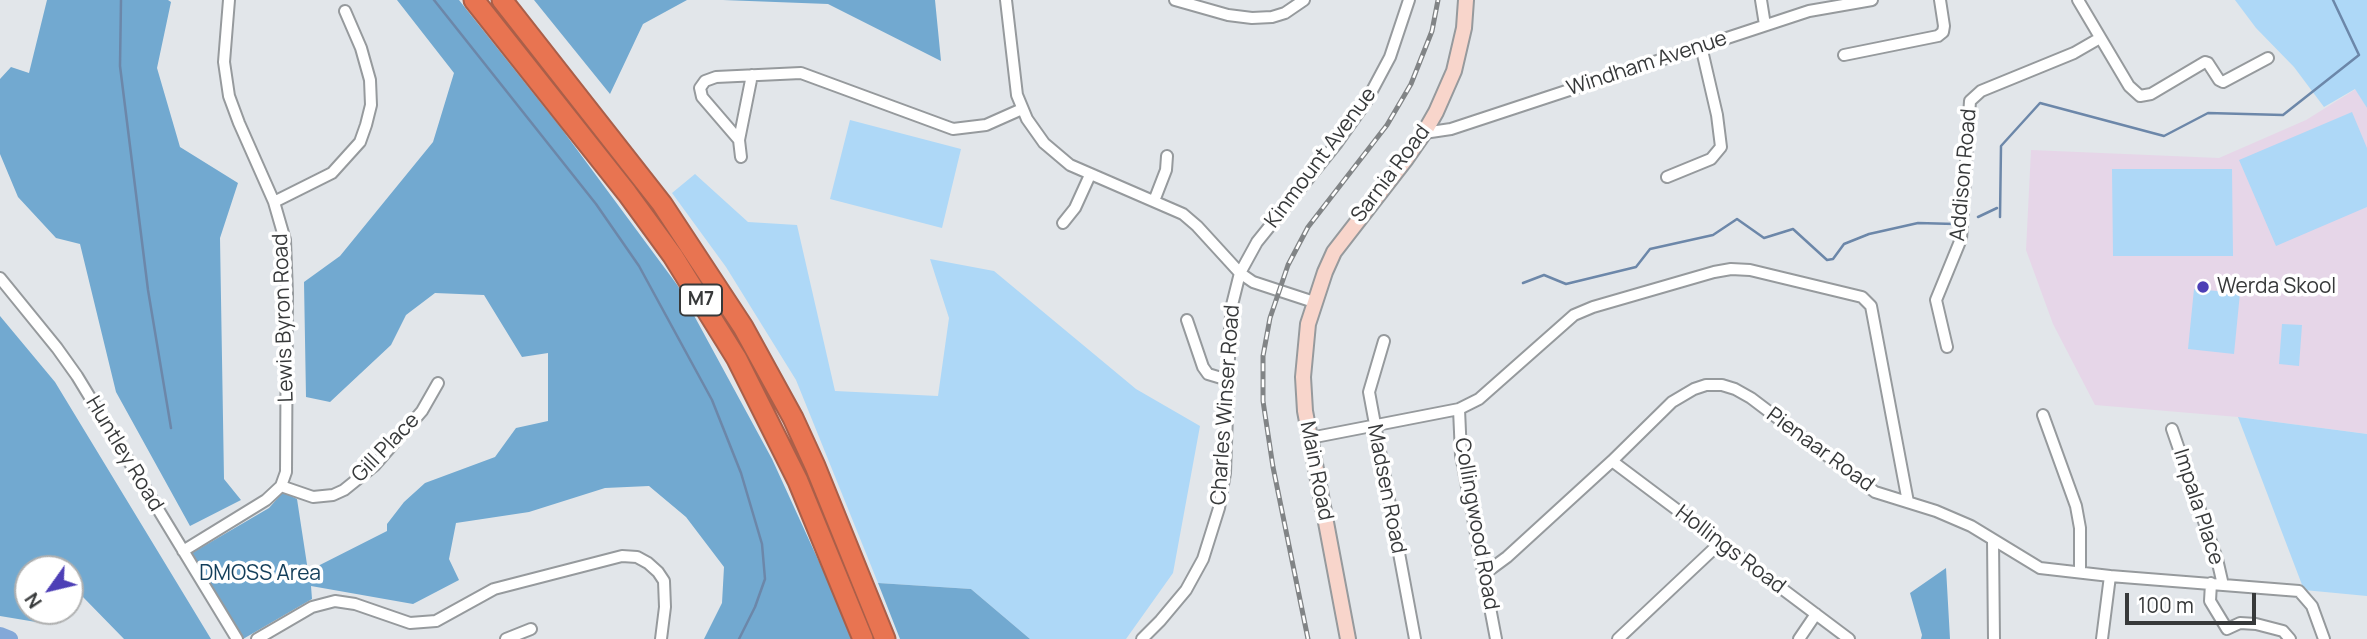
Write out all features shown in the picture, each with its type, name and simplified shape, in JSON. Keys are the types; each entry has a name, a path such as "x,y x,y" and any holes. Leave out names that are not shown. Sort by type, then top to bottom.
{"highway":[{"name":"M7","path":"474,0 627,192 673,256 737,359 798,481 863,639"},
{"name":"M7","path":"502,0 662,204 743,327 770,374 809,454 885,639"}],"main road":[{"name":"Sarnia Road","path":"1314,302 1325,272 1340,244 1424,133 1454,71 1464,28 1466,0"},
{"name":"Main Road","path":"1314,302 1308,324 1303,377 1305,411 1348,639"}],"street":[{"name":"Lewis Byron Road","path":"229,0 224,45 226,80 239,123 281,220 287,263 286,463 281,486"},
{"path":"1006,0 1013,76 1022,109 1044,143 1070,165 1189,219 1240,273 1260,286 1314,302"},
{"path":"1175,0 1228,15 1252,18 1285,13 1304,0"},
{"name":"Kinmount Avenue","path":"1240,273 1257,242 1337,143 1366,102 1390,57 1409,0"},
{"path":"1761,0 1765,25"},
{"name":"Windham Avenue","path":"1424,133 1451,129 1809,11 1871,0"},
{"path":"1844,55 1938,36 1943,32 1944,26 1940,0"},
{"path":"2078,0 2129,86 2144,97 2205,62 2223,82 2268,58"},
{"path":"274,202 332,173 360,142 371,105 370,80 361,48 345,11"},
{"name":"Addison Road","path":"1947,347 1936,300 1961,239 1970,101 1981,90 2074,53 2100,37"},
{"path":"1667,177 1711,159 1721,147 1701,46"},
{"path":"739,140 702,97 701,84 710,78 791,72 811,75 953,129 986,125 1022,109"},
{"path":"741,157 739,140 752,75"},
{"path":"728,127 743,120"},
{"path":"1154,201 1166,170 1167,156"},
{"path":"1063,223 1075,208 1090,175"},
{"path":"1310,438 1459,409 1479,400 1574,315 1714,272 1750,270 1862,297 1871,306 1908,502"},
{"name":"Charles Winser Road","path":"1142,639 1186,590 1203,559 1214,527 1224,473 1232,305 1240,273"},
{"name":"Huntley Road","path":"0,278 77,376 237,639"},
{"path":"1186,320 1203,367 1208,374 1227,380"},
{"name":"Madsen Road","path":"1384,341 1369,391 1415,639"},
{"name":"Gill Place","path":"281,486 313,498 344,490 375,465 422,411 438,383"},
{"name":"Pienaar Road","path":"1484,574 1507,557 1612,461 1672,402 1706,385 1722,385 1735,388 1751,398 1875,492 1959,521 2040,568 2299,591 2312,606 2324,639"},
{"name":"Collingwood Road","path":"1459,409 1461,455 1496,639"},
{"path":"2043,415 2076,506 2080,528 2080,572"},
{"name":"Impala Place","path":"2172,429 2217,559 2217,584 2210,601 2227,634"},
{"name":"Hollings Road","path":"1612,461 1849,639"},
{"path":"183,551 266,500 281,486"},
{"path":"1993,540 1994,639"},
{"path":"1618,639 1720,543"},
{"path":"257,639 301,612 325,603 345,602 401,621 427,623 447,616 472,599 494,589 622,556 637,556 658,572 664,581 665,607 661,639"},
{"path":"2102,639 2110,576"},
{"path":"1799,639 1815,614"},
{"path":"2227,634 2240,623 2256,624 2283,631 2290,639"},
{"path":"506,639 531,629"}],"shaded area":[{"path":"2235,0 2367,0 2367,108 2355,89 2324,107 2294,67 2256,28"},
{"name":"Werda Skool","path":"2356,89 2367,108 2367,434 2238,417 2095,405 2053,324 2026,250 2031,150 2219,158 2306,120"},
{"path":"2352,112 2367,148 2367,207 2276,246 2239,160"},
{"path":"850,120 961,149 942,228 830,199"},
{"path":"2112,169 2232,169 2233,256 2113,256"},
{"path":"695,174 748,222 797,225 835,391 938,396 949,318 930,259 994,271 1136,389 1200,426 1173,573 1126,639 1030,639 971,589 878,583 796,380 726,267 672,193"},
{"path":"2194,289 2240,293 2234,354 2188,349"},
{"path":"2282,324 2302,325 2299,366 2279,364"},
{"path":"2238,417 2367,434 2367,596 2304,590"}],"green space":[{"path":"47,0 171,2 157,68 180,147 238,183 220,238 224,479 241,500 190,526 116,392 80,244 56,238 18,197 0,154 0,79 11,67 29,73"},
{"name":"DMOSS Area","path":"397,0 459,0 561,128 678,286 772,459 832,590 851,639 704,639 722,603 724,567 686,517 649,486 605,488 529,512 456,523 449,559 459,580 413,604 311,586 312,599 243,639 192,553 269,508 283,492 297,499 308,571 387,531 387,524 404,502 425,483 495,457 516,428 548,421 548,353 522,357 484,295 435,293 406,315 391,345 330,402 306,397 304,282 340,256 433,142 454,73"},
{"path":"534,0 687,0 643,24 610,94"},
{"path":"723,0 935,0 941,61 828,4"},
{"path":"0,316 55,382 211,639 124,639 84,598 84,555 14,555 14,618 0,616"},
{"path":"1946,568 1950,639 1921,639 1910,593"},
{"path":"878,583 971,589 1030,639 900,639"}],"waterway":[{"path":"121,0 120,66 148,290 171,428"},
{"path":"434,0 596,204 639,266 712,400 741,473 762,544 765,579 739,639"},
{"path":"2000,217 2001,146 2040,103 2164,136 2208,113 2283,115 2359,55 2333,0"},
{"path":"1978,217 1997,208"},
{"path":"1523,283 1544,275 1566,284 1636,267 1650,249 1713,235 1737,219 1764,238 1793,229 1827,260 1833,259 1844,244 1869,234 1918,223 1955,224"},
{"path":"0,635 10,639"}],"railway":[{"path":"1308,639 1273,467 1263,401 1263,356 1270,318 1288,265 1308,227 1387,125 1411,84 1432,31 1438,0"}],"place":[{"name":"Werda Skool","path":"2203,287"}]}
